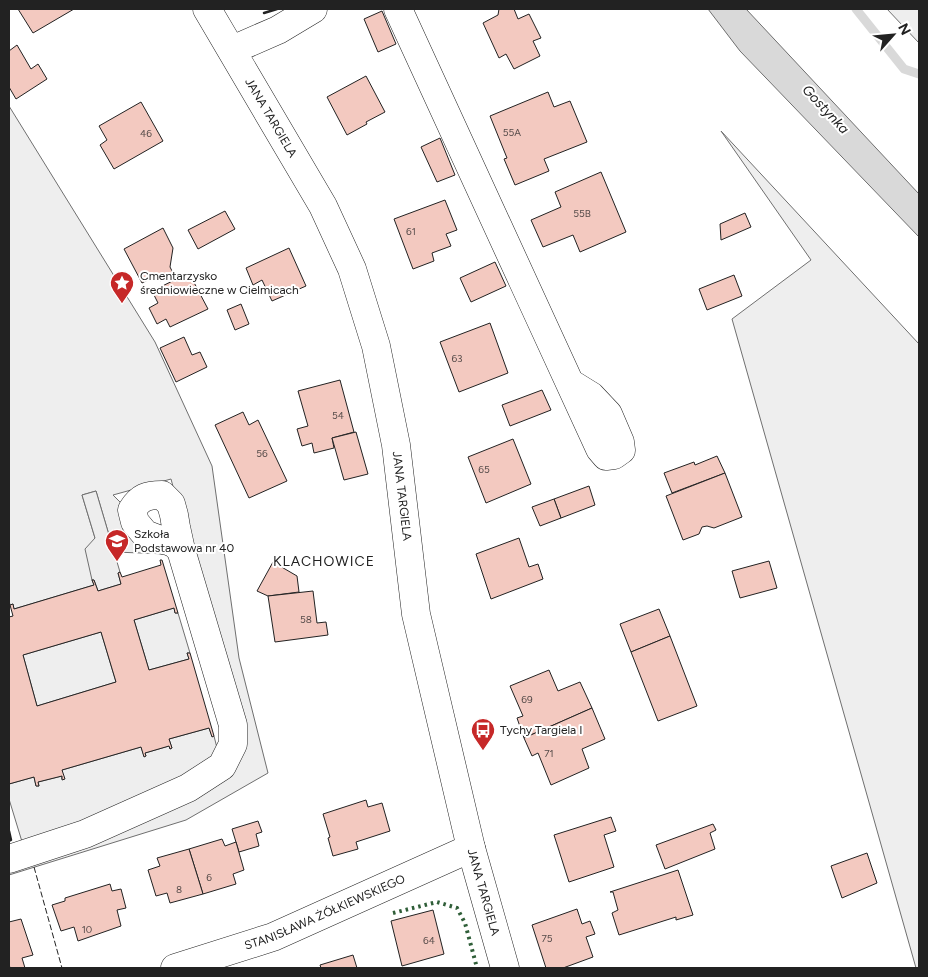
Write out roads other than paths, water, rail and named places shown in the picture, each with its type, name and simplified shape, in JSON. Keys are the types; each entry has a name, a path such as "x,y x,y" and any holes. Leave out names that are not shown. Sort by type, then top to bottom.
{"street":[{"name":"JANA TARGIELA","path":"207,9 322,206 352,269 376,346 396,445 416,614 471,848 505,968"},
{"path":"232,50 278,30 313,9"},
{"path":"398,9 570,383"},
{"path":"9,859 85,834 188,788 222,766 233,744 233,725 181,550"},
{"name":"STANISŁAWA ŻÓŁKIEWSKIEGO","path":"175,968 273,937 471,848"}],"water":[{"name":"Gostynka","path":"708,9 746,9 919,194 919,237 740,51"}],"waterway":[{"path":"856,9 904,69 919,74"}],"place":[{"name":"Cmentarzysko średniowieczne w Cielmicach","path":"122,304"},
{"name":"Szkoła Podstawowa nr 40","path":"117,562"},
{"name":"Tychy Targiela I","path":"483,751"}],"district":[{"name":"KLACHOWICE","path":"324,561"}]}
